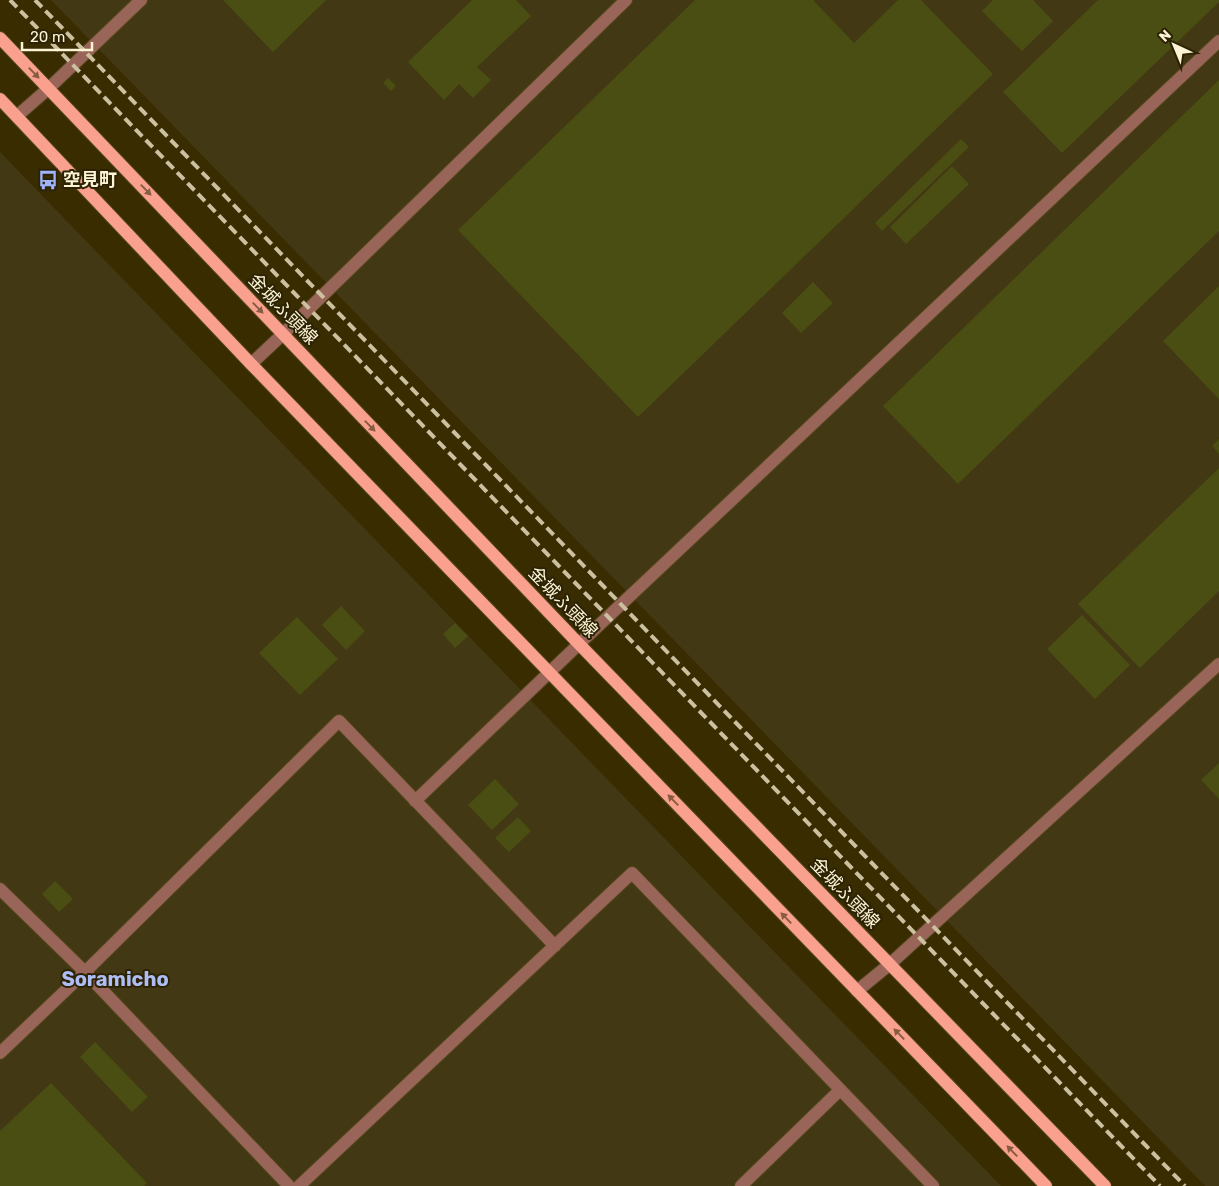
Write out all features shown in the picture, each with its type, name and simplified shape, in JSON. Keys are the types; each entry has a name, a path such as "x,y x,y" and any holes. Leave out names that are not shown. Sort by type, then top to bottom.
{"main road":[{"name":"金城ふ頭線","path":"0,38 579,644 1105,1186"},
{"path":"0,99 251,364 1046,1186"}],"street":[{"path":"17,116 141,0"},
{"path":"251,364 626,0"},
{"path":"416,801 579,644 1219,41"},
{"path":"857,991 890,964 1219,664"},
{"path":"0,1053 85,972 339,721 554,946"},
{"path":"298,1186 632,873 932,1186"},
{"path":"0,889 85,972 289,1186"},
{"path":"741,1186 840,1090"}],"shaded area":[{"path":"51,0 1219,0 1219,1186 1205,1186"},
{"path":"0,152 1001,1186 0,1186"}],"building":[{"path":"223,0 326,0 273,52"},
{"path":"472,0 516,0 531,16 477,67 491,80 473,98 459,84 444,100 408,62"},
{"path":"695,0 813,0 854,43 898,0 921,0 993,74 638,417 458,230"},
{"path":"993,0 1033,0 1053,21 1022,51 982,11"},
{"path":"1098,0 1219,0 1219,2 1062,153 1003,92"},
{"path":"388,78 396,86 391,91 383,83"},
{"path":"1219,80 1219,231 958,484 883,406"},
{"path":"961,139 969,147 882,231 875,223"},
{"path":"952,166 969,184 906,244 890,227"},
{"path":"813,282 833,303 801,333 782,313"},
{"path":"1219,286 1219,399 1163,341"},
{"path":"1219,439 1219,454 1212,446"},
{"path":"1219,468 1219,591 1140,668 1078,604"},
{"path":"341,606 365,631 346,650 322,625"},
{"path":"1082,615 1130,665 1095,699 1047,649"},
{"path":"297,617 338,659 300,695 259,653"},
{"path":"455,623 468,636 455,648 443,634"},
{"path":"1219,763 1219,799 1201,780"},
{"path":"495,779 519,804 492,830 468,805"},
{"path":"518,817 531,831 509,852 495,838"},
{"path":"55,881 73,899 59,912 42,894"},
{"path":"95,1042 148,1097 132,1112 80,1057"},
{"path":"51,1083 147,1183 144,1186 0,1186 0,1131"}],"railway":[{"path":"10,0 1160,1186"},
{"path":"35,0 1185,1186"}],"place":[{"name":"空見町","path":"48,180"}],"district":[{"name":"Soramicho","path":"115,979"}]}
